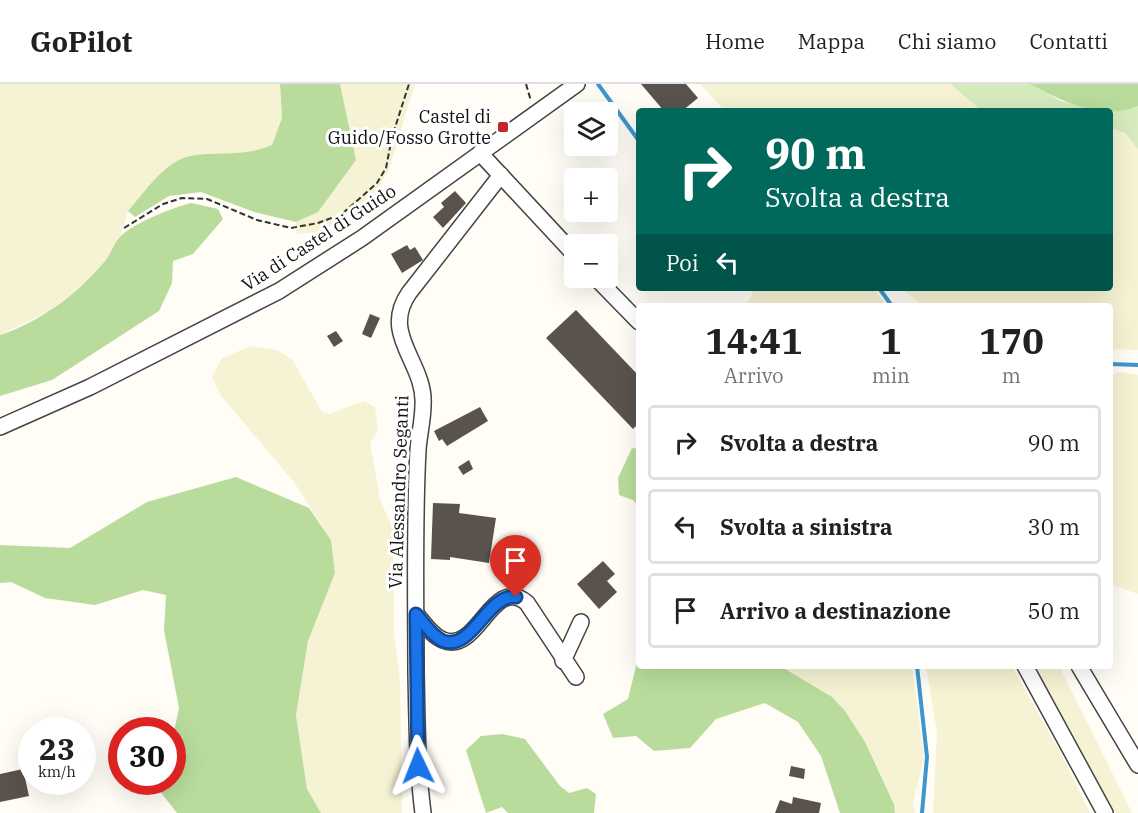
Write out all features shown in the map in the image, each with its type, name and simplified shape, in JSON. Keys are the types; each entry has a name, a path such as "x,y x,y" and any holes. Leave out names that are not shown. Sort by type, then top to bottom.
{"street":[{"name":"Via di Castel di Guido","path":"0,427 90,387 272,295 362,238 578,84"},
{"path":"480,153 564,243"},
{"name":"Via Alessandro Seganti","path":"423,813 418,753 416,614 418,458 423,399 422,387 400,335 399,312 409,293 501,175"},
{"path":"606,288 636,319"},
{"path":"416,614 440,639 452,642 467,634 503,598 516,597 527,603 563,661 576,677"},
{"path":"563,661 581,622"},
{"path":"1027,669 1105,813"},
{"path":"1082,669 1138,765"}],"path":[{"path":"124,228 163,204 182,198 207,199 257,220 291,228 318,224 342,214 377,183 386,168 392,137 409,84"},
{"path":"526,84 535,114"}],"shaded area":[{"path":"0,84 280,84 282,118 272,145 254,153 187,157 128,211 120,237 108,258 89,280 51,310 0,335"},
{"path":"340,84 415,84 389,169 379,187 360,206 324,231 296,234 296,222 318,212 356,160"},
{"path":"700,84 950,84 978,108 722,108"},
{"path":"1113,129 1125,133 1138,148 1138,350 1113,349 1113,303 919,303 905,291 1113,291"},
{"path":"754,291 875,291 885,303 748,303"},
{"path":"251,346 277,350 292,359 322,412 329,414 364,401 375,407 378,430 370,443 380,499 393,530 394,633 400,680 402,813 321,813 307,789 296,715 308,641 335,573 331,540 294,482 221,396 212,377 222,358"},
{"path":"1119,372 1138,375 1138,594 1113,585 1113,375"},
{"path":"783,669 912,669 924,758 913,804 915,813 895,813 894,803 865,742"},
{"path":"926,669 1014,669 1061,754 1090,813 933,813 937,733"},
{"path":"1034,669 1060,669 1132,813 1109,813"}],"green space":[{"path":"280,84 340,84 356,160 318,212 296,222 254,212 201,192 169,196 135,217 128,211 163,171 181,159 190,156 252,151 272,145 282,118"},
{"path":"950,84 1029,84 1061,101 1090,108 978,108"},
{"path":"1029,84 1138,84 1138,106 1125,110 1113,112 1113,108 1086,108 1055,97"},
{"path":"1138,106 1138,149 1125,133 1113,129 1113,112"},
{"path":"191,203 218,209 223,219 193,254 173,261 172,283 159,311 52,380 0,396 0,335 30,322 71,295 95,273 118,239 134,226"},
{"path":"632,448 636,449 636,504 619,495 618,478"},
{"path":"236,477 309,508 331,540 335,573 308,641 296,715 307,789 321,813 177,813 163,795 186,795 186,717 177,717 179,708 164,630 166,595 143,590 95,605 45,598 11,582 0,583 0,545 70,548 147,502"},
{"path":"636,666 636,669 785,669 832,697 845,711 865,742 894,804 895,813 840,813 821,756 798,722 765,703 716,719 690,748 654,751 636,736 613,738 603,714 628,699"},
{"path":"502,734 525,739 560,786 569,793 587,788 596,794 594,813 508,813 502,807 486,813 466,750 481,736"}],"building":[{"path":"641,84 686,84 698,98 686,108 661,108"},
{"path":"455,191 466,203 443,228 433,217 444,207 441,203"},
{"path":"407,245 410,250 415,247 423,260 402,273 391,254"},
{"path":"576,310 636,373 636,426 633,429 546,338"},
{"path":"370,314 380,318 371,338 362,334"},
{"path":"336,331 343,341 334,347 327,336"},
{"path":"480,407 488,421 447,446 442,439 439,441 434,431"},
{"path":"469,460 473,469 463,475 458,467"},
{"path":"433,503 460,504 459,513 496,518 489,563 450,557 450,560 431,559"},
{"path":"603,561 615,574 607,581 617,592 599,609 577,584"},
{"path":"791,766 805,769 804,779 789,776"},
{"path":"18,770 18,795 29,796 0,802 0,774"},
{"path":"793,797 821,803 819,813 775,813 780,800 792,804"}],"waterway":[{"path":"598,84 636,137"},
{"path":"881,291 890,303"},
{"path":"1113,364 1138,365"},
{"path":"917,669 927,757 922,813"}],"place":[{"name":"Castel di Guido/Fosso Grotte","path":"503,127"}],"route":[{"path":"418,766 416,614 440,639 452,642 460,640 467,634 503,598 516,597"}]}
